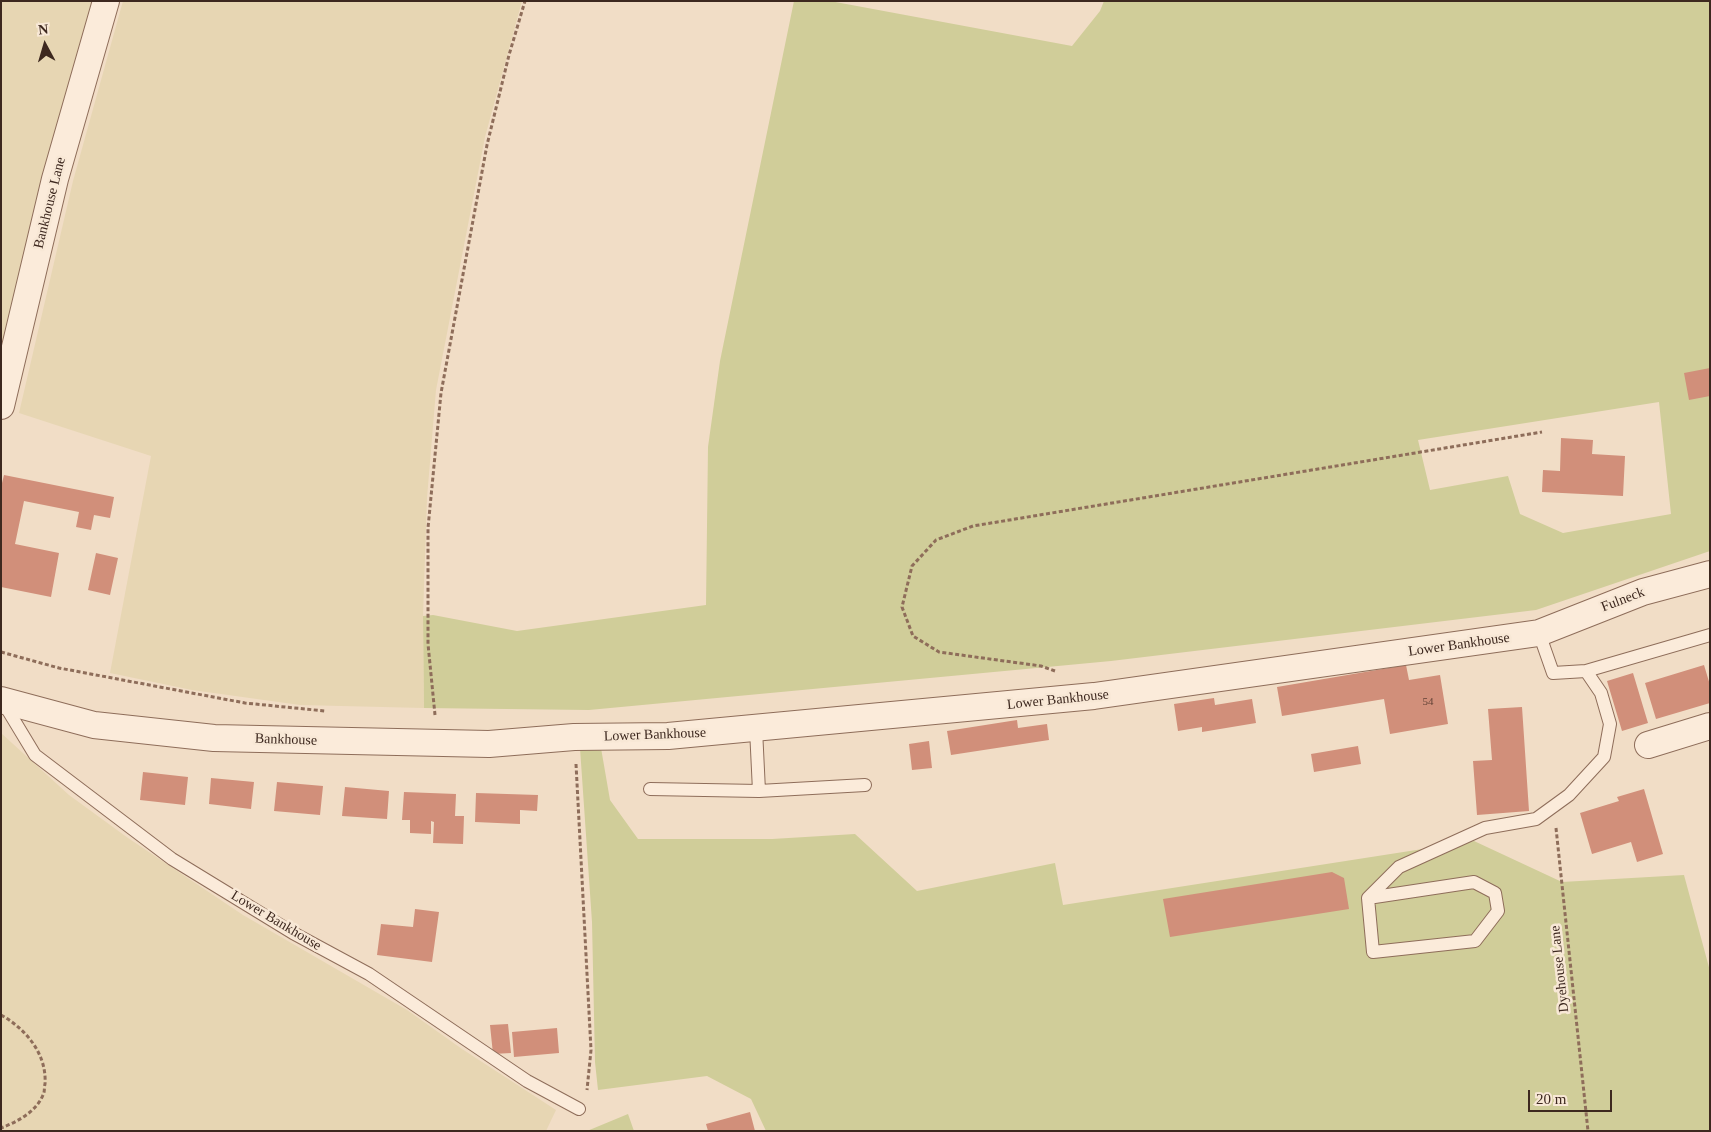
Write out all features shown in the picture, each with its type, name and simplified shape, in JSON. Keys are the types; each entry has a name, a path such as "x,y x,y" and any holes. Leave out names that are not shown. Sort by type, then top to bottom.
{"street":[{"name":"Bankhouse Lane","path":"1,406 55,179 106,1"},
{"name":"Fulneck","path":"1539,633 1643,592 1710,574"},
{"name":"Lower Bankhouse","path":"574,738 668,736 756,729 1094,696 1539,633"},
{"name":"Bankhouse","path":"1,700 94,725 214,738 489,744 574,738"},
{"path":"1648,745 1710,726"}],"lane":[{"path":"1539,633 1553,672 1586,671 1710,635"},
{"path":"1368,898 1399,867 1485,828 1536,819 1569,795 1604,757 1610,724 1602,693 1586,671"},
{"name":"Lower Bankhouse","path":"1,700 35,755 172,859 293,933 369,974 527,1081 579,1110"},
{"path":"756,729 759,791"},
{"path":"650,789 759,791 865,785"},
{"path":"1474,882 1495,893 1498,911 1475,941 1373,952 1368,898 1474,882"}],"path":[{"path":"445,715 435,715 428,644 428,528 441,392 487,145 508,55 525,1"},
{"path":"1058,672 1041,666 940,652 913,636 902,607 912,566 936,540 973,526 1542,432"},
{"path":"1,652 59,668 244,703 327,711"},
{"path":"574,738 591,1050 587,1092 579,1110"},
{"name":"Dyehouse Lane","path":"1555,805 1554,815 1588,1131"},
{"path":"1,1015 10,1020 34,1043 43,1062 45,1078 44,1094 33,1110 13,1124 1,1128"}],"shaded area":[{"path":"1,1 92,1 1,357"},
{"path":"123,1 522,1 485,137 436,390 427,498 423,616 424,708 300,705 192,690 110,673 151,456 19,413 73,181"},
{"path":"794,1 830,1 1072,46 1100,11 1104,1 1710,1 1710,551 1536,610 1111,661 589,710 424,708 423,616 433,615 517,631 706,605 708,447 720,361","holes":["1659,402 1671,514 1563,533 1520,514 1508,476 1430,490 1418,440"]},
{"path":"1,733 69,795 128,838 243,915 407,1010 462,1049 556,1110 546,1131 1,1131"},
{"path":"580,748 601,748 610,800 638,839 772,839 855,834 917,891 1055,863 1063,905 1474,841 1562,882 1684,875 1710,971 1710,1131 766,1131 751,1099 707,1076 598,1090 595,1062 592,922"},
{"path":"628,1114 634,1131 587,1131"}],"building":[{"path":"1710,368 1710,396 1689,400 1684,373"},
{"path":"1561,438 1593,440 1592,454 1625,456 1623,496 1542,492 1543,470 1560,471"},
{"path":"4,475 114,497 110,518 94,515 91,530 76,527 79,512 24,501 15,544 59,553 51,597 1,587 1,487"},
{"path":"96,553 118,558 110,595 88,590"},
{"path":"1406,665 1409,680 1440,675 1448,724 1390,734 1384,699 1282,716 1277,687"},
{"path":"1704,665 1710,685 1710,703 1656,719 1645,683"},
{"path":"1633,673 1648,723 1622,731 1607,681"},
{"path":"1214,698 1215,705 1252,699 1256,723 1202,732 1202,727 1178,731 1174,704"},
{"path":"1522,707 1529,811 1477,815 1473,761 1492,760 1488,709"},
{"path":"1017,720 1018,728 1047,724 1049,740 951,755 947,731"},
{"path":"929,741 932,768 912,770 909,744"},
{"path":"1358,746 1361,764 1314,772 1311,754"},
{"path":"143,772 188,777 185,805 140,800"},
{"path":"211,778 254,782 251,809 209,804"},
{"path":"277,782 323,786 320,815 274,811"},
{"path":"345,787 389,791 387,819 342,816"},
{"path":"1644,789 1663,854 1637,862 1631,842 1592,854 1580,813 1619,801 1617,797"},
{"path":"404,792 456,794 455,816 464,816 463,844 433,843 434,822 431,821 431,834 410,833 410,820 402,820"},
{"path":"476,793 538,795 537,811 520,810 520,824 475,822"},
{"path":"1332,872 1344,878 1349,909 1170,937 1163,899"},
{"path":"415,909 439,912 432,962 377,955 381,924 413,927"},
{"path":"508,1024 511,1053 493,1054 490,1025"},
{"path":"557,1028 559,1053 514,1057 512,1032"},
{"path":"750,1112 755,1131 708,1131 706,1124"}]}
